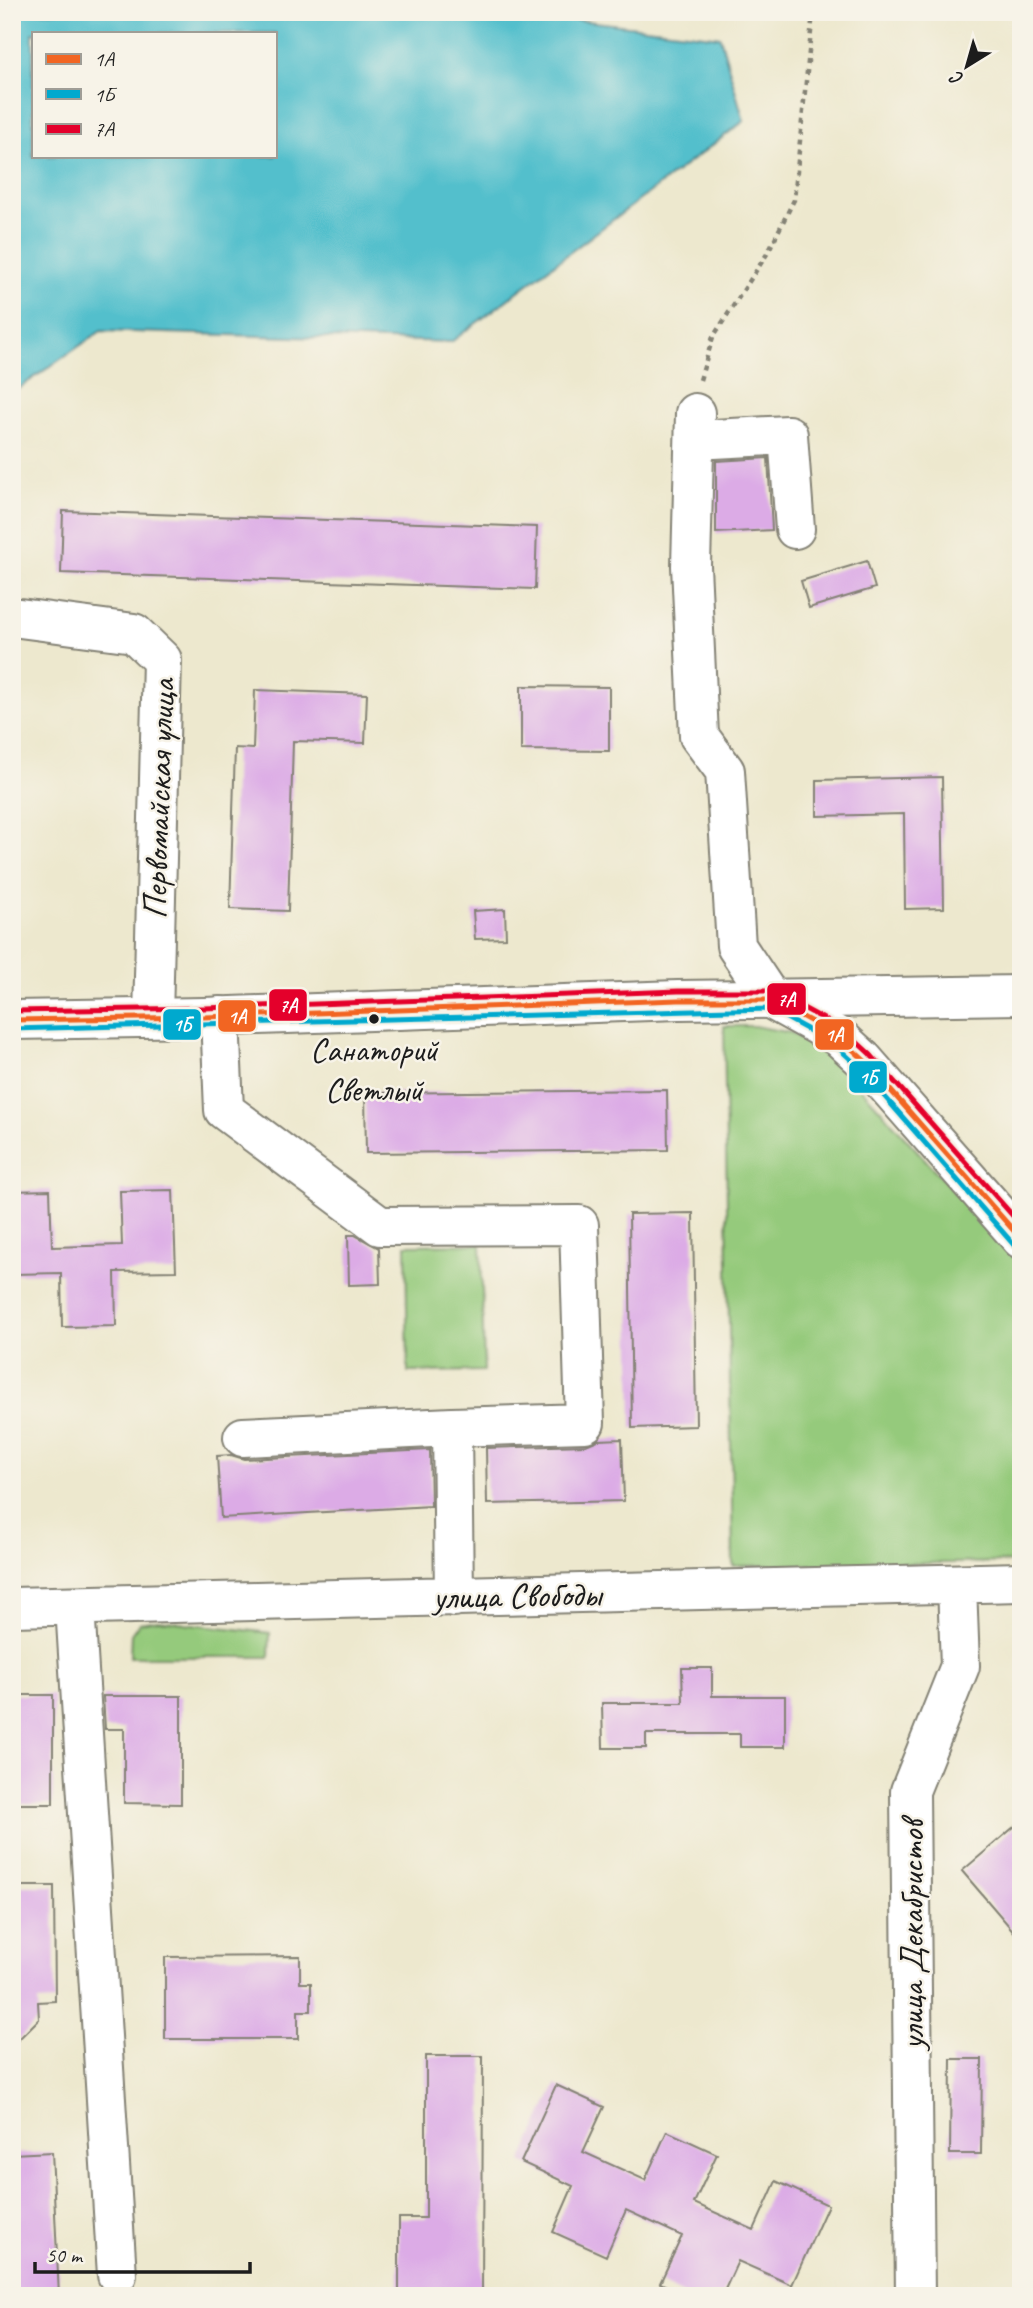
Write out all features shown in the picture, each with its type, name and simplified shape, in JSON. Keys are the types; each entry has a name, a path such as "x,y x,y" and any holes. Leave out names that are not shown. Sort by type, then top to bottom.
{"street":[{"path":"795,528 788,435 695,426 691,566 699,736 725,771 736,946 772,1000 839,1037 864,1060 1021,1239"},
{"name":"Первомайская улица","path":"12,617 134,633 162,660 153,1017"},
{"path":"12,1020 220,1016 664,1000 1021,995"},
{"path":"220,1016 224,1110 380,1226 579,1225 585,1423 243,1437"},
{"path":"452,1427 454,1597"},
{"name":"улица Свободы","path":"12,1607 1021,1582"},
{"name":"улица Декабристов","path":"915,2296 910,1791 960,1666 957,1585"},
{"path":"75,1606 117,2275"}],"path":[{"path":"695,426 701,371 713,337 767,254 794,201 813,12"}],"green space":[{"path":"724,1026 754,1026 792,1033 840,1065 1021,1266 1021,1562 733,1566"},
{"path":"481,1244 484,1371 408,1372 406,1245"},
{"path":"158,1620 270,1633 269,1657 130,1657 131,1634 139,1623"}],"water":[{"path":"12,12 511,12 720,37 744,121 451,342 101,331 12,393"}],"building":[{"path":"768,458 772,530 716,533 716,461"},
{"path":"63,511 537,527 535,589 61,573"},
{"path":"867,561 875,588 809,608 801,581"},
{"path":"521,686 609,687 609,751 521,750"},
{"path":"255,690 367,694 365,743 293,741 288,911 230,909 235,748 253,749"},
{"path":"942,777 944,908 905,909 904,814 817,816 817,780"},
{"path":"505,909 506,938 475,939 473,911"},
{"path":"667,1090 668,1150 366,1153 365,1093"},
{"path":"50,1190 52,1247 122,1245 120,1191 173,1190 176,1271 115,1272 116,1326 62,1327 61,1273 12,1274 12,1191"},
{"path":"693,1213 696,1426 632,1428 629,1214"},
{"path":"348,1235 355,1235 379,1248 380,1284 349,1285"},
{"path":"622,1439 624,1501 487,1504 486,1448 586,1445 598,1440"},
{"path":"430,1450 431,1506 221,1518 217,1456 231,1455 244,1459"},
{"path":"682,1668 712,1668 712,1696 785,1696 785,1747 740,1747 740,1734 646,1734 646,1748 603,1748 602,1703 683,1703"},
{"path":"12,1695 53,1695 53,1804 12,1804"},
{"path":"103,1696 181,1696 181,1804 124,1803 124,1729 105,1729"},
{"path":"1021,1821 1021,1940 962,1871"},
{"path":"12,1886 54,1886 55,2001 38,2002 39,2019 12,2046"},
{"path":"300,1956 300,1983 311,1983 311,2011 298,2011 298,2039 165,2039 165,1957"},
{"path":"426,2056 483,2056 482,2296 399,2296 399,2218 426,2218"},
{"path":"951,2059 982,2059 981,2154 950,2154"},
{"path":"556,2085 604,2107 583,2152 645,2180 667,2131 717,2154 694,2203 754,2230 776,2181 828,2205 792,2285 738,2261 722,2296 688,2296 660,2283 682,2236 626,2210 606,2256 553,2232 573,2186 521,2162"},
{"path":"52,2152 59,2296 12,2296 12,2154"}],"transit line":[{"name":"7А","path":"12,1011 204,1008 678,991 772,991 844,1030 870,1054 1021,1225"},
{"name":"1А","path":"12,1020 204,1017 678,1000 772,1000 839,1037 864,1060 1021,1239"},
{"name":"1Б","path":"12,1029 770,1009 834,1044 858,1066 1014,1245"}],"place":[{"name":"Санаторий Светлый","path":"374,1019"}]}
